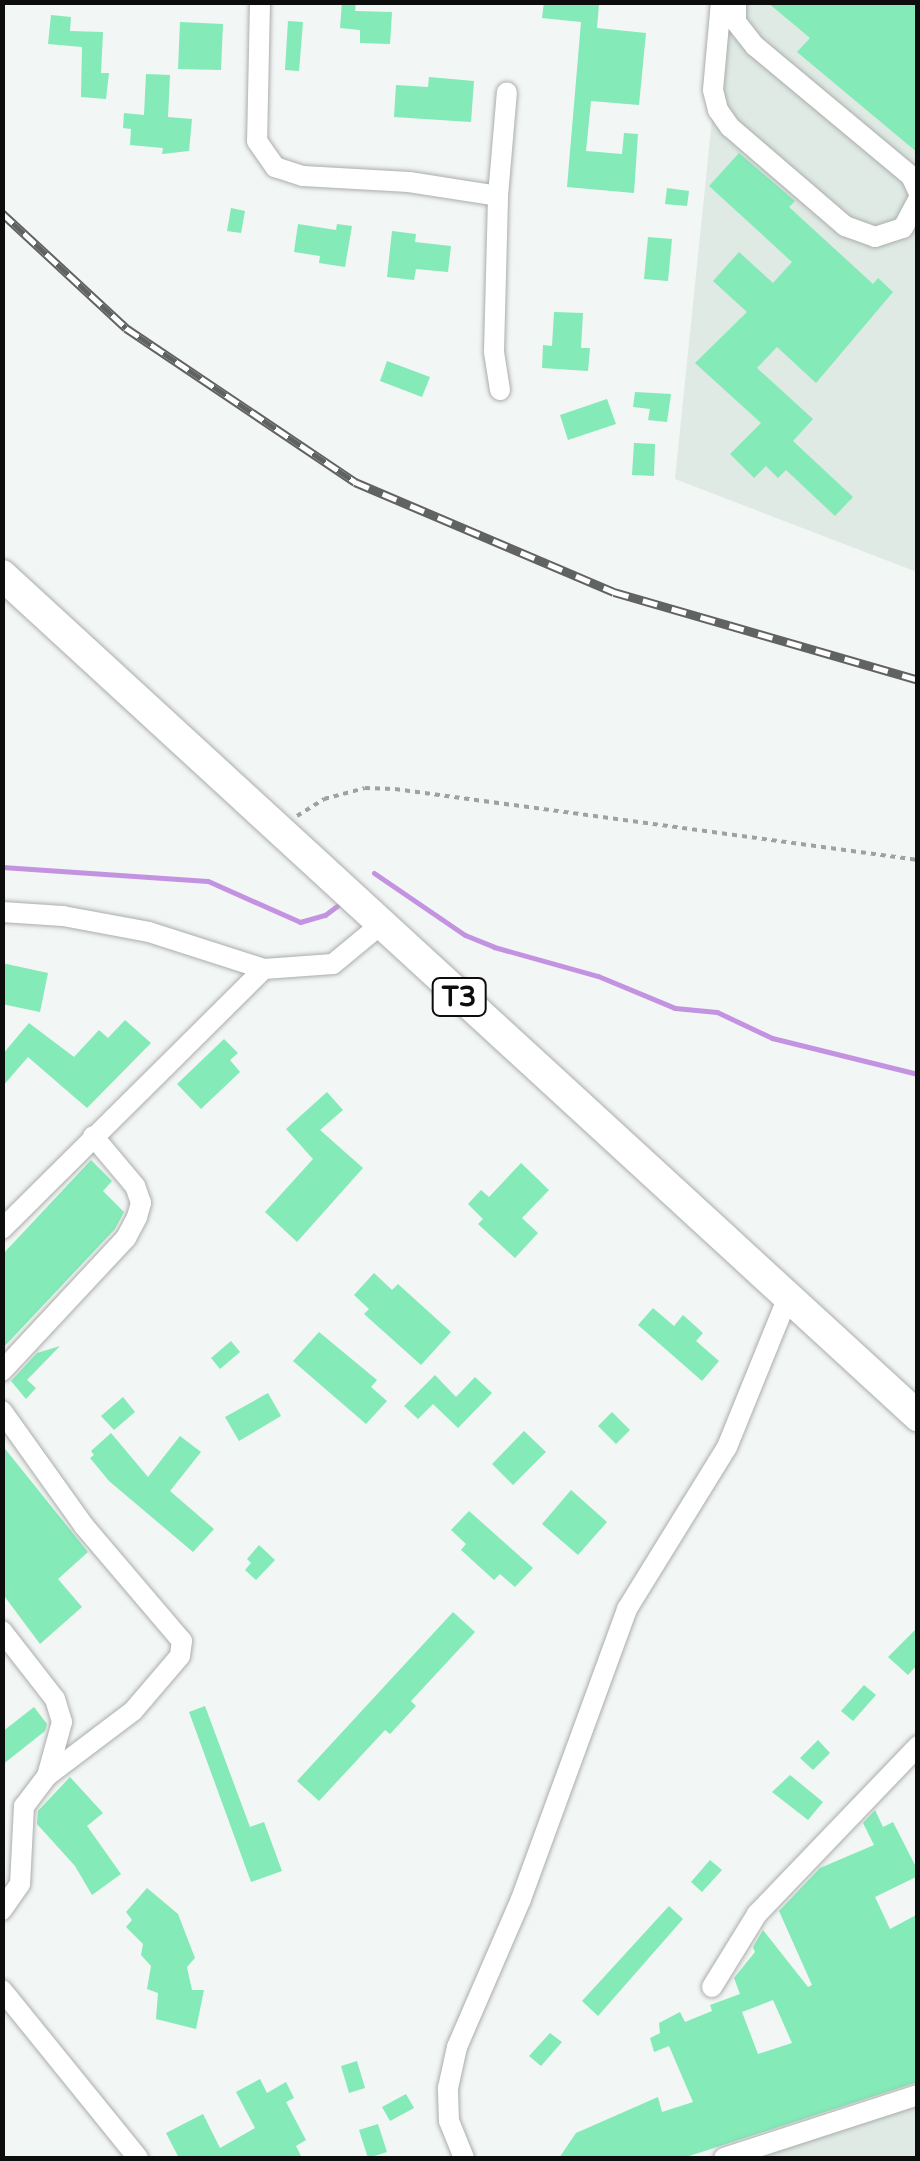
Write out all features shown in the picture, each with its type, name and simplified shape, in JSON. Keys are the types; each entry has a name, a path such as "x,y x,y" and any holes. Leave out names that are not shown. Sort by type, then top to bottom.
{"highway":[{"name":"T3","path":"2,576 158,714 379,926 918,1416"}],"street":[{"path":"260,2 258,141 275,167 303,176 409,182 498,196"},
{"path":"721,2 714,90 718,110 730,127 845,226 860,232 874,237 903,228 918,200"},
{"path":"736,2 736,22 755,46 910,176 918,191"},
{"path":"500,390 494,351 498,196 506,92"},
{"path":"2,912 62,916 149,932 264,969 333,964 379,926"},
{"path":"2,1229 264,969"},
{"path":"2,1371 126,1238 138,1216 140,1203 135,1186 93,1136"},
{"path":"464,2158 449,2121 448,2088 457,2046 508,1930 627,1609 728,1447 788,1297"},
{"path":"2,1411 84,1526 182,1641 180,1656 134,1712 47,1776 24,1806 20,1884 2,1910"},
{"path":"2,1631 55,1699 59,1710 58,1745 47,1776"},
{"path":"712,1988 756,1914 918,1746"},
{"path":"2,1990 138,2158"},
{"path":"724,2158 918,2095"}],"path":[{"path":"276,829 324,798 366,788 395,789 918,860"}],"shaded area":[{"path":"724,3 917,3 917,572 675,479"},
{"path":"917,2103 917,2158 759,2158"}],"building":[{"path":"342,2 356,2 355,11 392,12 390,44 360,43 360,30 340,28"},
{"path":"544,2 599,4 597,28 646,33 639,105 591,101 586,151 622,154 624,133 638,134 634,193 567,187 581,22 542,18"},
{"path":"767,2 918,2 918,153 797,52 810,38"},
{"path":"51,15 71,17 70,31 103,32 101,73 109,73 106,99 81,97 82,47 48,44"},
{"path":"288,21 303,22 299,71 285,70"},
{"path":"180,22 223,24 221,70 178,69"},
{"path":"146,74 170,75 168,117 192,119 189,151 162,154 163,148 130,145 131,129 123,128 124,113 144,115"},
{"path":"429,77 474,81 471,122 394,117 396,85 428,87"},
{"path":"739,153 795,201 789,207 873,284 878,278 893,292 816,383 777,347 757,368 813,419 793,441 853,497 835,516 786,470 778,478 766,466 754,478 730,454 761,423 695,363 747,312 713,281 739,252 773,283 792,262 709,186"},
{"path":"667,188 689,191 687,206 665,204"},
{"path":"231,208 245,211 241,233 227,231"},
{"path":"298,224 336,230 337,224 352,226 345,267 319,263 320,256 294,252"},
{"path":"392,231 416,234 415,242 451,246 448,272 416,269 414,280 387,277"},
{"path":"648,237 672,239 668,281 644,279"},
{"path":"554,312 583,313 581,348 590,348 588,371 542,368 543,345 552,346"},
{"path":"387,361 430,377 422,397 380,381"},
{"path":"635,392 671,394 667,422 648,420 650,409 633,407"},
{"path":"607,399 616,424 568,440 560,415"},
{"path":"634,443 655,444 654,476 632,475"},
{"path":"2,963 48,973 40,1012 2,1004"},
{"path":"125,1020 151,1043 87,1108 28,1057 2,1087 2,1055 29,1023 74,1057 99,1030 108,1038"},
{"path":"224,1039 238,1053 230,1060 240,1072 201,1109 177,1084"},
{"path":"327,1092 343,1110 320,1130 363,1168 297,1242 265,1212 313,1159 286,1129"},
{"path":"91,1160 112,1181 103,1191 124,1212 115,1229 2,1349 2,1255"},
{"path":"521,1163 549,1190 522,1218 538,1233 515,1258 478,1224 483,1219 468,1204 481,1190 489,1197"},
{"path":"374,1273 392,1290 398,1284 451,1332 421,1365 364,1314 369,1309 354,1295"},
{"path":"653,1308 674,1326 683,1315 703,1333 696,1341 719,1361 702,1381 638,1325"},
{"path":"319,1332 377,1380 371,1387 387,1401 366,1424 293,1361"},
{"path":"231,1341 240,1352 220,1369 211,1358"},
{"path":"60,1346 27,1380 36,1388 26,1399 11,1381 37,1353"},
{"path":"435,1375 456,1397 475,1377 492,1393 458,1428 433,1404 418,1419 404,1406"},
{"path":"268,1393 281,1416 239,1441 225,1417"},
{"path":"123,1397 135,1412 114,1430 101,1416"},
{"path":"612,1412 630,1430 616,1444 598,1426"},
{"path":"524,1431 546,1452 513,1485 492,1464"},
{"path":"111,1433 148,1477 180,1436 201,1452 170,1491 214,1529 193,1552 109,1481 90,1458 94,1455 91,1451"},
{"path":"2,1445 88,1552 58,1579 82,1607 40,1644 2,1593"},
{"path":"571,1490 607,1522 578,1555 542,1524"},
{"path":"469,1511 533,1568 515,1587 500,1574 494,1580 461,1550 466,1544 451,1530"},
{"path":"259,1545 275,1560 256,1580 245,1570 251,1563 247,1559"},
{"path":"453,1612 475,1632 411,1701 416,1706 390,1734 385,1730 319,1801 297,1781"},
{"path":"918,1627 918,1664 908,1675 888,1657"},
{"path":"864,1685 876,1695 853,1721 841,1711"},
{"path":"205,1706 250,1827 264,1822 282,1871 251,1882 189,1712"},
{"path":"34,1707 47,1724 45,1731 2,1765 2,1732"},
{"path":"818,1740 830,1753 813,1770 800,1758"},
{"path":"790,1775 823,1802 808,1820 772,1792"},
{"path":"70,1777 103,1813 87,1826 121,1874 92,1895 75,1866 37,1824 38,1811"},
{"path":"875,1810 883,1827 893,1822 918,1871 918,1876 875,1897 890,1929 918,1914 918,2082 683,2158 559,2158 576,2133 658,2097 662,2112 693,2102 669,2046 654,2052 650,2038 660,2033 659,2023 680,2012 685,2022 712,2011 710,2005 740,1994 734,1978 755,1952 753,1947 763,1930 808,1987 812,1985 779,1911 820,1868 874,1845 863,1823","holes":["773,2000 792,2043 758,2054 742,2012"]},
{"path":"710,1860 722,1870 702,1892 691,1882"},
{"path":"147,1888 178,1914 195,1958 187,1967 192,1990 204,1990 196,2029 156,2019 158,1993 147,1989 151,1966 141,1955 143,1944 126,1927 132,1920 126,1912"},
{"path":"669,1906 683,1919 598,2016 582,2001"},
{"path":"550,2033 562,2042 541,2066 529,2056"},
{"path":"357,2061 365,2088 349,2093 341,2066"},
{"path":"260,2079 267,2093 286,2082 294,2098 286,2102 306,2140 296,2146 302,2158 179,2158 166,2133 203,2114 220,2148 255,2128 236,2092"},
{"path":"406,2094 414,2108 390,2121 382,2107"},
{"path":"378,2124 387,2152 368,2158 359,2130"}],"waterway":[{"path":"2,867 208,881 300,922 325,915 341,903"},
{"path":"374,873 465,935 494,947 598,976 675,1008 717,1012 772,1038 918,1074"}],"railway":[{"path":"2,213 126,328 355,482 614,592 918,680"}]}
